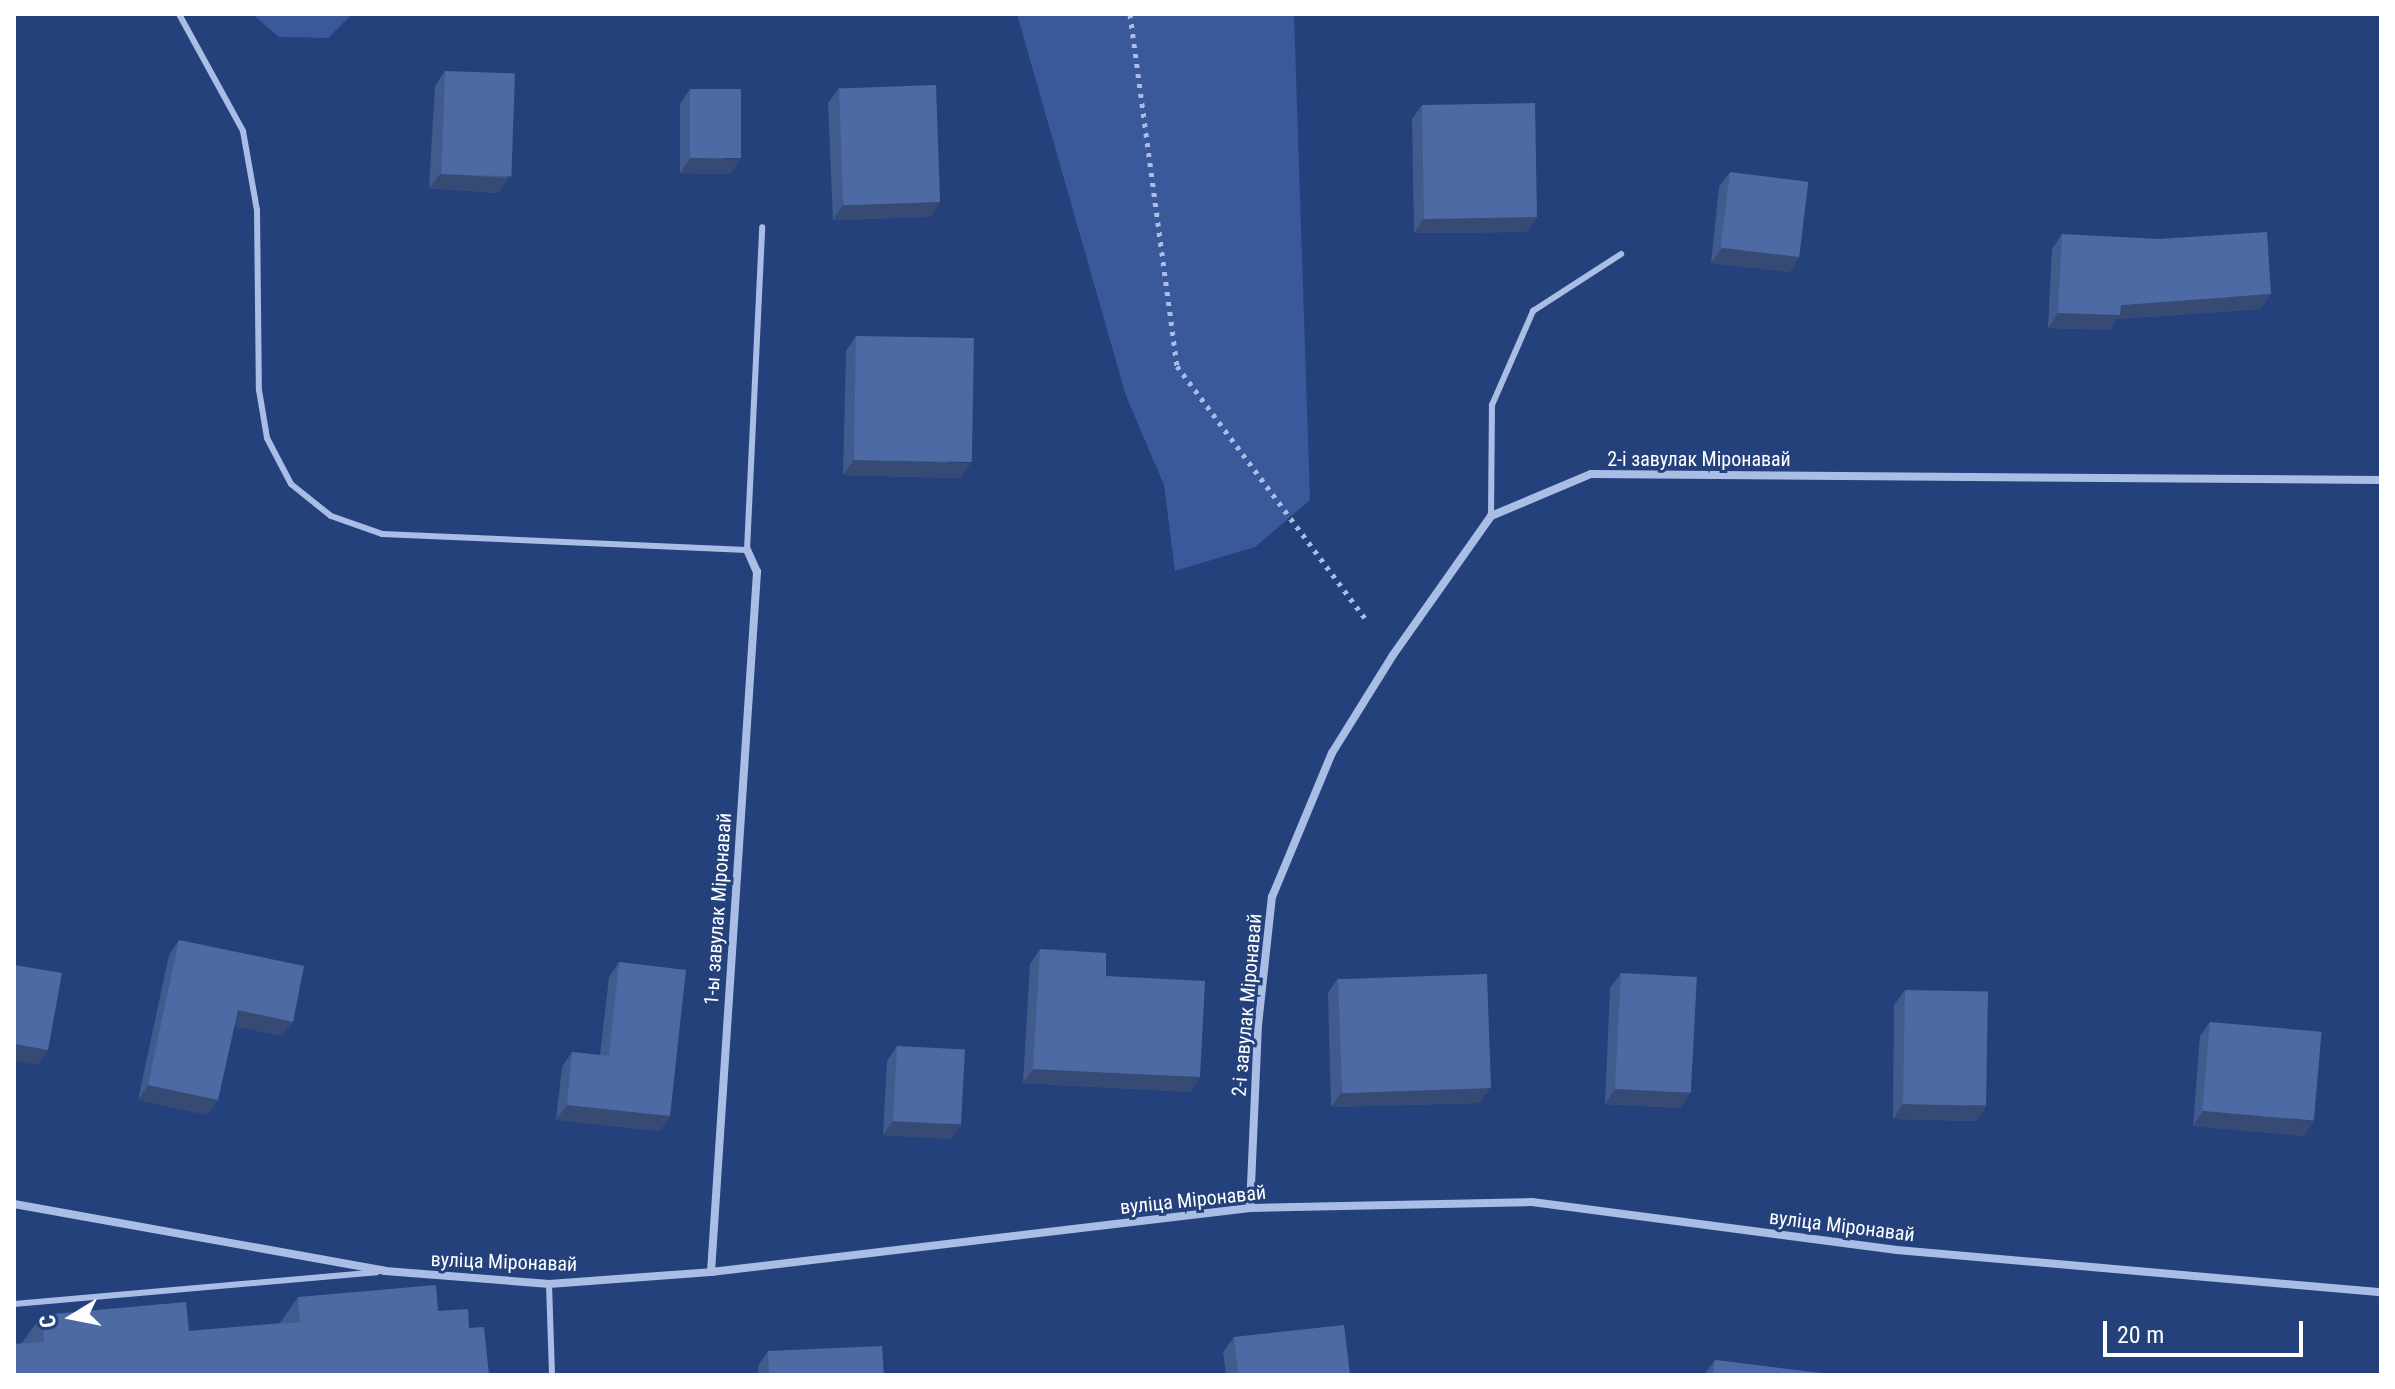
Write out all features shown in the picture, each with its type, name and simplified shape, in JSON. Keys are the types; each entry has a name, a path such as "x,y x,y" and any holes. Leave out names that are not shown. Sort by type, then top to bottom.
{"street":[{"name":"2-і завулак Міронавай","path":"1250,1208 1258,1025 1272,897 1332,753 1393,655 1491,516 1591,474 2381,480"},
{"name":"1-ы завулак Міронавай","path":"711,1272 757,572 747,550"},
{"name":"вуліца Міронавай","path":"14,1204 385,1271 549,1284 711,1272 1250,1208 1532,1202 1897,1250 2381,1292"}],"lane":[{"path":"179,14 243,131 257,210 259,390 267,438 291,484 331,516 382,534 747,550 762,227"},
{"path":"1491,516 1492,405 1533,311 1621,254"},
{"path":"14,1304 385,1271"},
{"path":"549,1284 552,1375"}],"path":[{"path":"1130,14 1177,366 1393,655"}],"shaded area":[{"path":"252,14 352,14 328,38 279,37"},
{"path":"1017,14 1294,14 1310,500 1255,547 1175,571 1164,485 1126,396"}],"building":[{"path":"445,71 515,73 511,176 441,174"},
{"path":"936,85 940,202 843,205 839,88"},
{"path":"690,89 741,89 741,158 690,158"},
{"path":"1535,103 1537,217 1424,219 1422,105"},
{"path":"1730,172 1808,182 1799,257 1721,247"},
{"path":"2267,232 2271,294 2121,305 2120,315 2058,313 2062,234 2159,239"},
{"path":"856,336 974,338 972,462 854,460"},
{"path":"179,940 304,966 293,1022 238,1010 218,1100 148,1085"},
{"path":"1040,949 1106,953 1106,976 1205,981 1200,1077 1033,1069"},
{"path":"619,962 686,970 670,1116 567,1105 572,1052 609,1056"},
{"path":"14,965 62,973 48,1050 14,1044"},
{"path":"1621,973 1697,977 1691,1093 1615,1089"},
{"path":"1487,974 1491,1088 1342,1093 1338,979"},
{"path":"1905,990 1988,991 1986,1105 1903,1104"},
{"path":"2210,1022 2322,1032 2314,1120 2202,1111"},
{"path":"897,1046 965,1050 961,1124 893,1121"},
{"path":"436,1285 438,1311 468,1309 469,1328 484,1327 489,1375 14,1375 14,1344 44,1342 42,1315 186,1302 189,1331 300,1322 298,1297"},
{"path":"1344,1325 1350,1375 1238,1375 1234,1337"},
{"path":"882,1346 884,1375 769,1375 768,1351"},
{"path":"1715,1360 1829,1374 1829,1375 1713,1375"}]}
